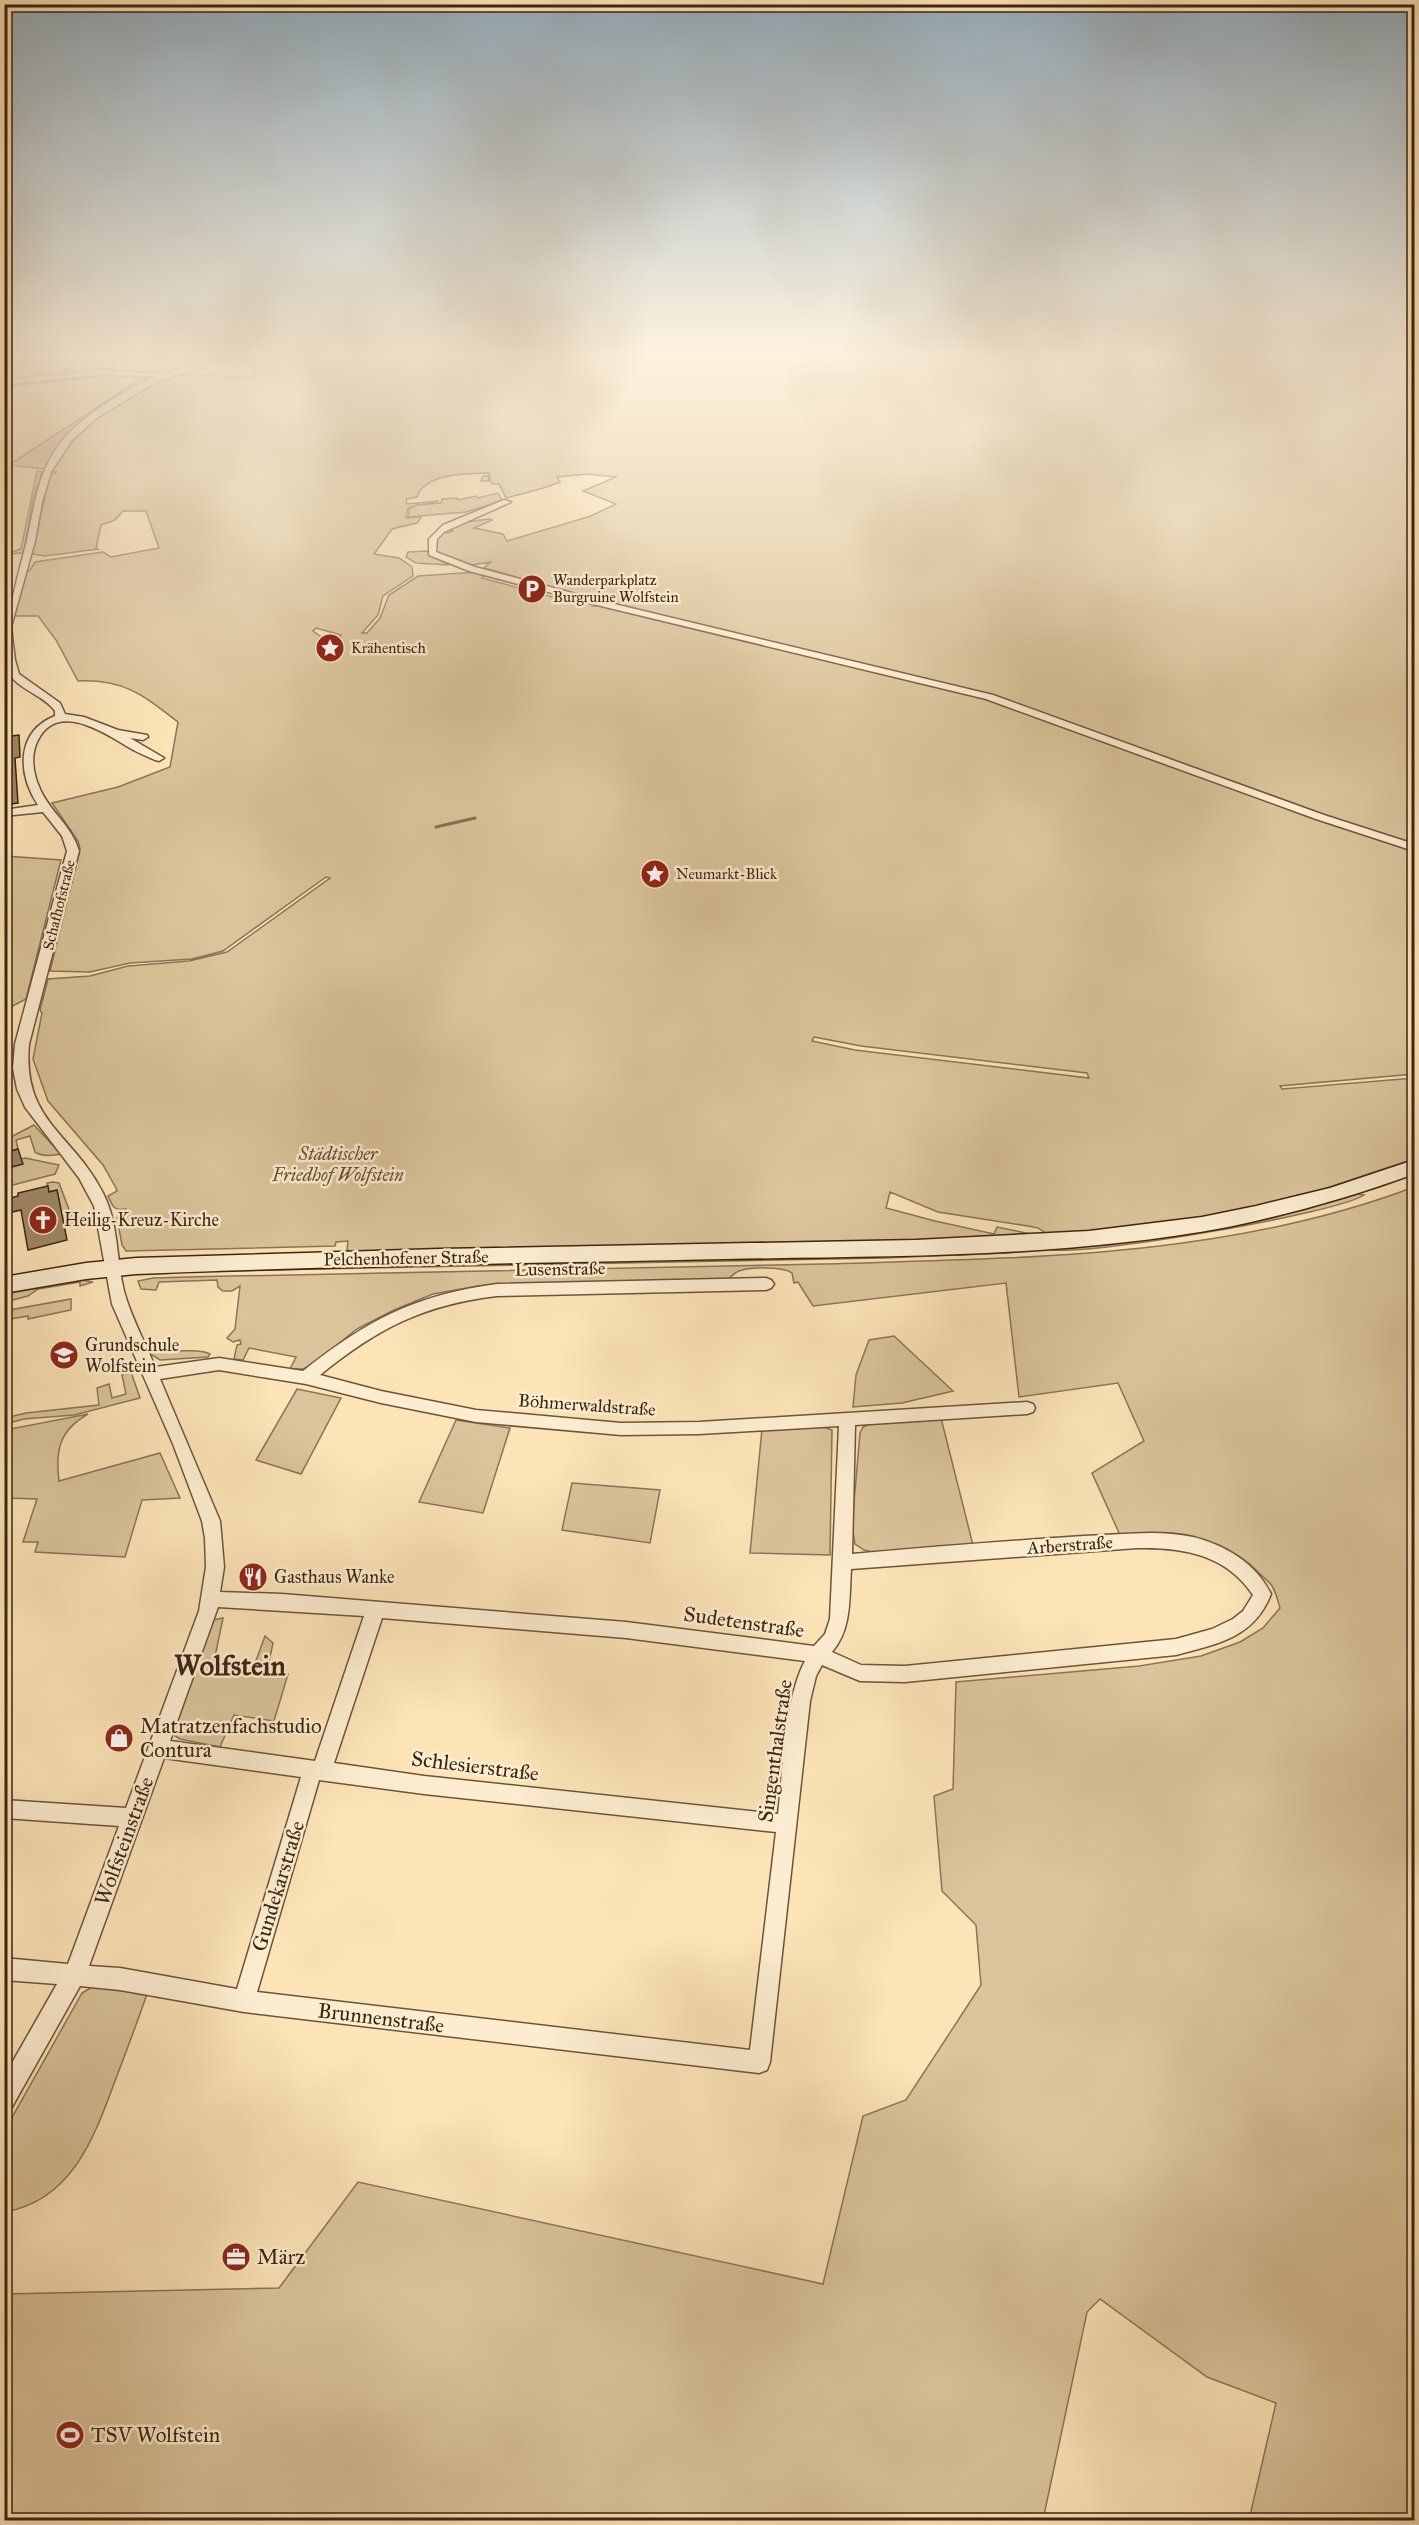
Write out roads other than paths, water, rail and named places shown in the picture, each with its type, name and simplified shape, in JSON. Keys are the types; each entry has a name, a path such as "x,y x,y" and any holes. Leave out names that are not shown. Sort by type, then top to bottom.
{"main road":[{"name":"Pelchenhofener Straße","path":"4,1285 111,1268 292,1261 810,1250 1001,1243 1146,1232 1218,1221 1289,1205 1362,1186 1414,1167"}],"street":[{"path":"48,474 38,502 31,541 7,621 10,675 56,705 60,711 60,717 77,718 116,732 143,737"},
{"path":"507,502 477,512 438,530 433,541 432,553 458,565 716,633 956,687 1066,723 1320,817 1414,849"},
{"name":"Schafhofstraße","path":"60,717 38,730 28,753 31,782 45,808 67,834 73,851 22,1044 18,1070 22,1090 34,1111 82,1171 98,1196 109,1237 111,1268"},
{"path":"116,732 134,746 159,758"},
{"path":"4,813 45,808"},
{"name":"Wolfsteinstraße","path":"4,2099 75,1974 211,1599 215,1567 211,1521 120,1304 111,1268"},
{"name":"Lusenstraße","path":"306,1378 344,1347 375,1326 429,1303 454,1296 497,1290 766,1284"},
{"name":"Böhmerwaldstraße","path":"150,1374 219,1364 306,1378 381,1397 476,1416 582,1428 655,1430 1028,1408"},
{"name":"Singenthalstraße","path":"759,2062 801,1701 807,1675 837,1630 843,1562 847,1418"},
{"name":"Arberstraße","path":"843,1562 1077,1544 1180,1542 1202,1547 1246,1573 1262,1594 1257,1609"},
{"name":"Sudetenstraße","path":"211,1599 282,1602 626,1630 765,1646 818,1656 860,1673 879,1675 1176,1647 1211,1638 1233,1628 1257,1609"},
{"name":"Gundekarstraße","path":"244,2001 317,1772 375,1611"},
{"name":"Schlesierstraße","path":"158,1748 317,1772 786,1824"},
{"path":"4,1809 132,1818"},
{"name":"Brunnenstraße","path":"4,1969 120,1979 244,2001 759,2062"}],"waterway":[{"path":"436,827 475,818"}],"place":[{"name":"Wanderparkplatz Burgruine Wolfstein","path":"532,589"},
{"name":"Krähentisch","path":"330,648"},
{"name":"Neumarkt-Blick","path":"655,874"},
{"name":"Heilig-Kreuz-Kirche","path":"43,1220"},
{"name":"Grundschule Wolfstein","path":"64,1355"},
{"name":"Gasthaus Wanke","path":"253,1577"},
{"name":"Matratzenfachstudio Contura","path":"119,1738"},
{"name":"März","path":"236,2257"},
{"name":"TSV Wolfstein","path":"70,2435"}],"district":[{"name":"Wolfstein","path":"230,1665"}],"park label":[{"name":"Städtischer Friedhof Wolfstein","path":"338,1164"}]}
